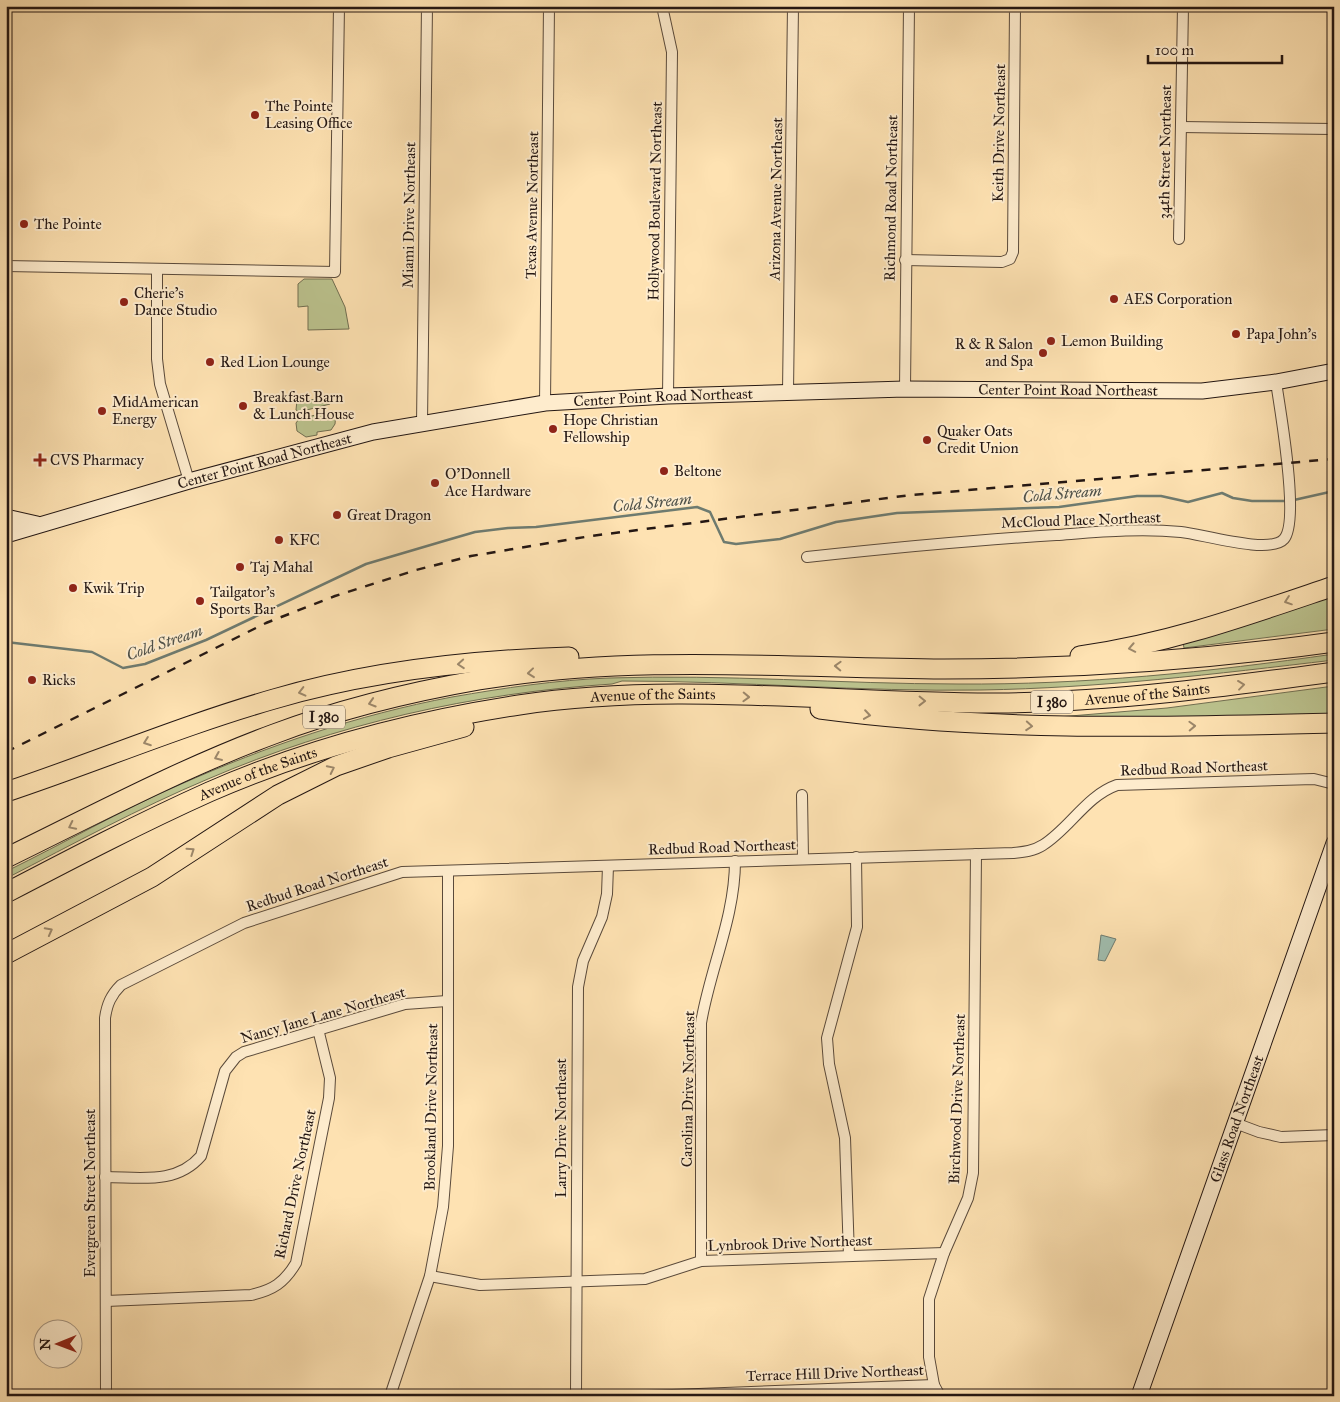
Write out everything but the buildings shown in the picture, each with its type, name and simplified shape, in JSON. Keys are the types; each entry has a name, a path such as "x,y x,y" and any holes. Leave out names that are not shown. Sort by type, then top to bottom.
{"highway":[{"path":"992,668 1153,644 1196,633 1334,586"},
{"name":"Avenue of the Saints","path":"6,858 202,764 271,734 389,698 515,674 582,667 667,664 992,668 1151,663 1334,642"},
{"path":"6,792 203,722 274,699 350,680 440,665 561,657 609,655 667,664"},
{"name":"Avenue of the Saints","path":"6,892 203,795 275,766 330,748 431,721 522,705 574,699 681,695 997,703 1054,702 1170,693 1334,672"},
{"path":"768,697 813,708 878,717 1035,727 1149,728 1334,723"},
{"path":"6,954 152,877 278,795 336,766 449,730 524,715 574,699"},
{"path":"6,781 30,784"}],"main road":[{"name":"Center Point Road Northeast","path":"6,535 189,481 373,432 545,403 668,396 905,389 1202,391 1276,382 1334,371"},
{"path":"6,517 41,525"},
{"name":"Glass Road Northeast","path":"1139,1396 1334,843"}],"street":[{"path":"6,266 335,272 338,6"},
{"name":"Miami Drive Northeast","path":"422,424 427,6"},
{"name":"Texas Avenue Northeast","path":"545,403 549,6"},
{"name":"Hollywood Boulevard Northeast","path":"662,6 672,52 668,396"},
{"name":"Arizona Avenue Northeast","path":"788,392 793,6"},
{"name":"Richmond Road Northeast","path":"905,389 909,6"},
{"name":"Keith Drive Northeast","path":"905,260 1002,262 1010,259 1013,252 1015,6"},
{"name":"34th Street Northeast","path":"1179,239 1183,6"},
{"path":"1181,127 1334,129"},
{"path":"157,269 157,359 160,384 189,481"},
{"name":"McCloud Place Northeast","path":"808,557 966,540 1138,530 1182,532 1253,544 1271,544 1284,539 1290,530 1289,487 1276,382"},
{"name":"Redbud Road Northeast","path":"114,992 121,985 244,923 402,872 1021,852 1042,846 1106,789 1117,786 1314,779 1334,784"},
{"path":"802,795 803,859"},
{"name":"Birchwood Drive Northeast","path":"940,1396 934,1385 929,1357 928,1299 944,1253 968,1198 973,1173 976,854"},
{"path":"849,1256 845,1138 828,1064 827,1038 857,927 856,857"},
{"name":"Carolina Drive Northeast","path":"701,1261 701,1023 706,990 735,886 735,861"},
{"name":"Larry Drive Northeast","path":"576,1396 575,1282 578,987 583,961 602,917 607,894 608,866"},
{"name":"Brookland Drive Northeast","path":"390,1396 430,1276 443,1207 446,1174 448,870"},
{"name":"Evergreen Street Northeast","path":"106,1396 105,1018 107,1005 114,992"},
{"name":"Nancy Jane Lane Northeast","path":"105,1177 169,1177 181,1174 192,1166 201,1156 225,1071 236,1057 244,1052 405,1004 447,1001"},
{"name":"Richard Drive Northeast","path":"106,1301 251,1295 279,1286 289,1275 296,1263 329,1098 330,1078 318,1029"},
{"path":"1235,1123 1258,1132 1281,1137 1334,1134"},
{"name":"Lynbrook Drive Northeast","path":"430,1276 480,1284 645,1279 701,1261 944,1253"},
{"name":"Terrace Hill Drive Northeast","path":"646,1396 934,1385"}],"green space":[{"path":"304,279 332,279 345,307 349,329 308,330 308,306 298,307 298,284"},
{"path":"333,399 330,404 299,412 296,410 297,400"},
{"path":"332,411 336,413 335,424 331,430 317,432 317,435 306,437 297,431 296,423 299,419"},
{"path":"1334,591 1334,629 1184,648 1183,642"},
{"path":"1334,654 1334,660 1202,675 1026,689 936,690 622,681 612,684 508,695 406,714 355,727 256,759 157,802 7,878 7,871 114,816 179,785 245,757 347,722 452,697 530,685 609,678 740,678 914,684 1005,684 1099,680 1193,672"},
{"path":"1334,686 1334,715 1243,720 1046,718 1167,708"}],"shaded area":[{"path":"1101,935 1116,939 1105,961 1098,960"}],"waterway":[{"name":"Cold Stream","path":"1294,500 1334,491"},
{"name":"Cold Stream","path":"6,642 92,652 123,668 145,664 206,640 366,564 475,532 536,527 697,507 710,512 724,542 736,544 780,539 836,522 897,513 1059,507 1137,496 1161,496 1188,502 1222,493 1233,498 1252,501 1288,501"}],"railway":[{"path":"6,752 266,623 335,596 416,570 471,556 591,536 911,495 1334,459"}],"place":[{"name":"The Pointe Leasing Office","path":"255,115"},
{"name":"The Pointe","path":"24,224"},
{"name":"AES Corporation","path":"1114,299"},
{"name":"Cherie's Dance Studio","path":"124,302"},
{"name":"Papa John's","path":"1236,334"},
{"name":"Lemon Building","path":"1051,341"},
{"name":"R & R Salon and Spa","path":"1043,353"},
{"name":"Red Lion Lounge","path":"210,362"},
{"name":"Breakfast Barn & Lunch House","path":"243,406"},
{"name":"MidAmerican Energy","path":"102,411"},
{"name":"Hope Christian Fellowship","path":"553,429"},
{"name":"Quaker Oats Credit Union","path":"927,440"},
{"name":"CVS Pharmacy","path":"40,460"},
{"name":"Beltone","path":"664,471"},
{"name":"O'Donnell Ace Hardware","path":"435,483"},
{"name":"Great Dragon","path":"337,515"},
{"name":"KFC","path":"279,540"},
{"name":"Taj Mahal","path":"240,567"},
{"name":"Kwik Trip","path":"73,588"},
{"name":"Tailgator's Sports Bar","path":"200,601"},
{"name":"Ricks","path":"32,680"}]}
